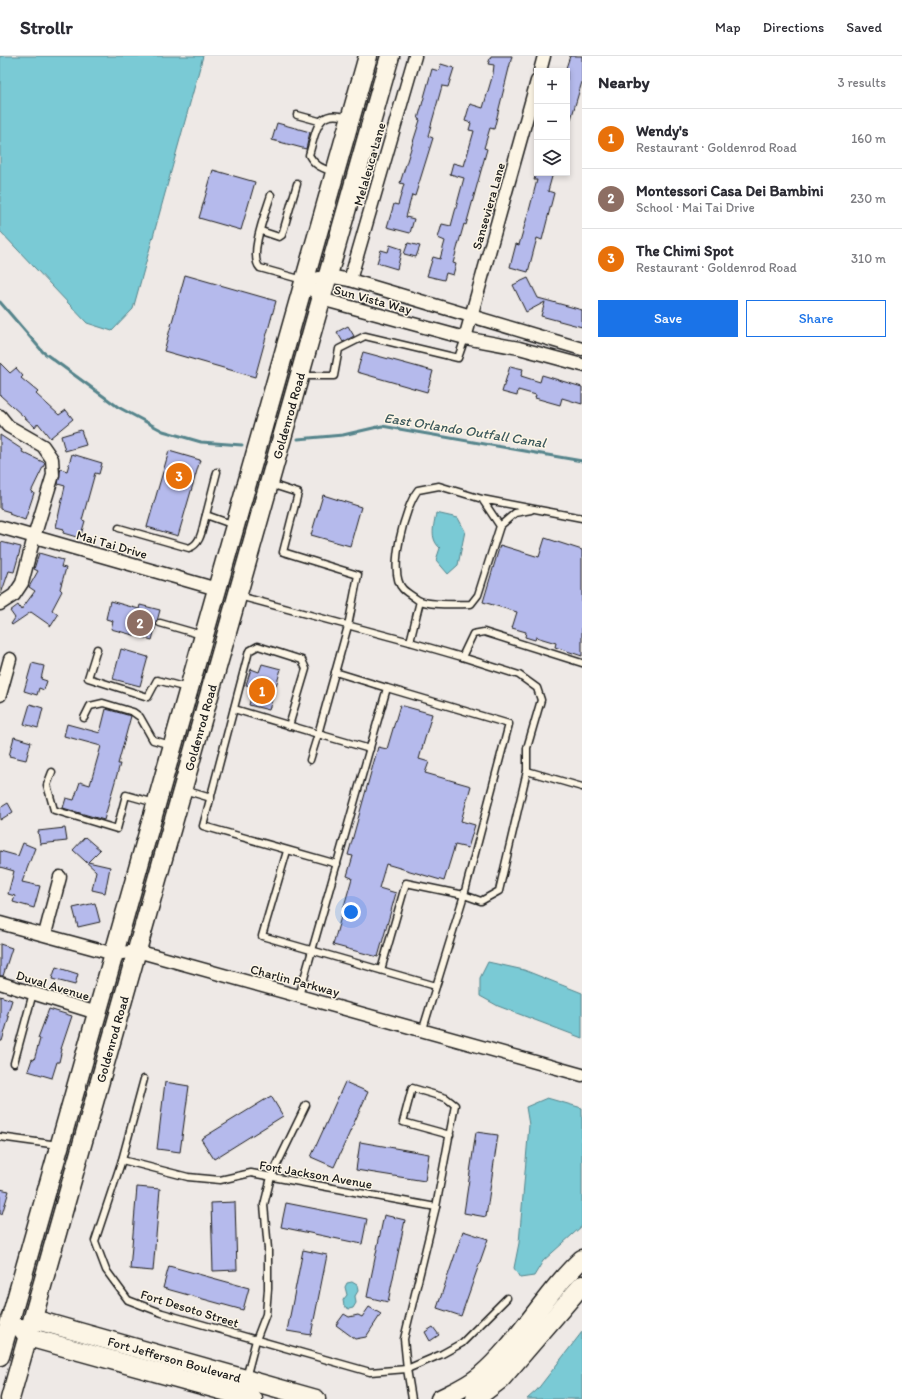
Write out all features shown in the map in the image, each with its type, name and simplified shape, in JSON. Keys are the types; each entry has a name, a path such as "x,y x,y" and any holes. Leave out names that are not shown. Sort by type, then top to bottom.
{"main road":[{"name":"Goldenrod Road","path":"0,1356 368,56"},
{"name":"Goldenrod Road","path":"10,1399 390,56"},
{"path":"237,596 233,582 232,562 248,502 244,497"},
{"path":"209,695 204,682 224,613 225,603 222,594 217,588"},
{"path":"440,1399 463,1388 480,1376 497,1359 582,1259"},
{"path":"22,1279 18,1318 21,1329 28,1337"},
{"path":"475,1399 501,1379 582,1285"},
{"name":"Fort Jefferson Boulevard","path":"33,1318 316,1399"},
{"path":"1,1399 17,1342 15,1332 9,1323"},
{"name":"Fort Jefferson Boulevard","path":"28,1337 245,1398"}],"street":[{"name":"Melaleuca Lane","path":"350,280 415,56"},
{"path":"541,68 544,56"},
{"name":"Sanseviera Lane","path":"465,338 534,92"},
{"name":"Sun Vista Way","path":"582,349 505,327 472,315 350,280 328,276 305,281 321,299 465,338 519,348 582,365"},
{"path":"0,416 8,426 43,446 52,459 53,475 22,583 14,595 0,604"},
{"name":"Mai Tai Drive","path":"0,527 217,588"},
{"path":"0,695 10,659"},
{"path":"45,934 60,877"},
{"name":"Charlin Parkway","path":"0,923 114,954 137,951 423,1029 582,1075"},
{"name":"Duval Avenue","path":"0,983 97,1013"},
{"path":"245,1398 246,1378"}],"lane":[{"path":"335,173 319,168 309,155 319,121 326,116 335,114 350,118"},
{"path":"297,115 319,121"},
{"path":"261,231 279,236 282,235 297,184"},
{"path":"271,195 255,252 256,264 260,268 305,281"},
{"path":"299,376 334,376 339,349 365,336 458,358 465,338"},
{"path":"119,528 188,548 195,546 199,540 217,472"},
{"path":"269,484 298,493 283,552 358,575 348,626 310,760"},
{"path":"534,509 515,513 500,526 478,595 471,604 420,601 402,589 396,570 399,537 413,496 418,490 440,486 482,499 582,518"},
{"path":"482,499 500,526"},
{"path":"206,516 236,525"},
{"path":"237,596 462,657 519,675 537,688 541,700 527,748 527,771 499,891 481,901 464,895 406,883 381,970"},
{"path":"410,642 420,601"},
{"path":"160,623 204,635"},
{"path":"462,657 473,634 484,632 582,663"},
{"path":"289,726 306,669 302,660 258,646 249,651 203,826 337,864"},
{"path":"97,649 88,678 148,697 157,680 189,688"},
{"path":"335,672 509,724 464,895 423,1029"},
{"path":"299,996 387,688"},
{"path":"84,718 90,706 103,703 123,707 140,717 153,740 173,746"},
{"path":"235,708 289,726 370,749"},
{"path":"527,771 582,787"},
{"path":"52,772 47,785 54,810 117,829 126,795 156,804"},
{"path":"182,790 211,798"},
{"path":"287,851 262,936 436,986"},
{"path":"14,1063 34,993"},
{"name":"Fort Desoto Street","path":"144,1079 122,1160 95,1241 106,1270 128,1300 162,1313 370,1372 407,1369 442,1354 462,1343 507,1298"},
{"path":"412,1399 404,1339 436,1207 450,1135 455,1105 446,1098 412,1088 403,1122 450,1135"},
{"path":"246,1378 256,1340 266,1314 268,1289 268,1249 264,1205 271,1177 306,1105"},
{"path":"0,1137 60,1145"},
{"name":"Fort Jackson Avenue","path":"122,1160 188,1177 220,1180 251,1173 436,1207"}],"water":[{"path":"0,56 203,56 133,309 112,331 87,323 0,231"},
{"path":"436,513 458,518 465,531 458,565 448,574 436,560 440,548 433,536"},
{"path":"488,962 524,970 582,993 582,1038 498,1006 480,996 480,978"},
{"path":"547,1098 582,1108 582,1226 543,1261 534,1276 520,1278 514,1268 519,1243 529,1125 526,1107"},
{"path":"352,1282 357,1285 358,1291 355,1296 356,1303 353,1308 349,1309 344,1306 343,1300 347,1295 345,1287 347,1283"},
{"path":"582,1332 582,1399 527,1399 537,1390"}],"building":[{"path":"491,56 512,56 494,129 490,128 484,148 487,149 466,225 464,224 453,263 456,264 453,275 446,273 444,280 427,276 433,257 440,259 445,241 438,238 442,224 451,226 464,178 450,174 453,163 464,166 474,131 469,130 471,123 465,121 470,104 483,108 493,74 494,65 488,64"},
{"path":"570,56 582,56 582,82 570,123 570,68 566,68"},
{"path":"441,64 454,68 448,87 442,86 428,136 433,138 415,196 412,195 406,217 414,219 410,233 387,227 394,204 398,205 404,184 400,183 420,120 418,119 432,69 439,71"},
{"path":"277,123 310,132 306,149 272,140"},
{"path":"213,170 255,182 241,230 199,218"},
{"path":"535,176 552,176 548,191 554,193 542,240 537,238 528,272 510,267 516,244 519,245 530,207 537,180 534,180"},
{"path":"408,243 420,246 416,257 404,254"},
{"path":"390,245 402,249 397,269 377,263 381,250 388,252"},
{"path":"185,275 276,301 255,377 164,351"},
{"path":"528,278 538,298 582,310 582,327 541,316 545,302 526,312 513,285"},
{"path":"348,326 354,336 343,342 337,332"},
{"path":"363,352 433,371 427,392 357,372"},
{"path":"0,363 10,373 16,368 23,376 21,378 38,392 36,394 59,415 66,410 73,419 50,438 38,423 35,427 0,395"},
{"path":"510,366 523,369 521,376 540,382 542,375 582,387 582,404 562,398 560,405 535,398 536,395 518,390 517,396 502,392"},
{"path":"81,430 86,445 65,451 61,436"},
{"path":"0,435 23,450 22,452 45,463 31,492 34,493 25,520 9,514 10,512 0,509"},
{"path":"169,451 200,460 178,536 147,527"},
{"path":"72,454 102,463 99,474 95,473 82,520 85,521 80,538 63,533 64,529 56,527 65,486 58,484 60,472 61,469 67,471"},
{"path":"323,495 361,507 350,546 311,535"},
{"path":"545,538 582,550 582,656 555,647 556,643 536,637 535,640 525,637 526,632 512,628 517,612 483,602 500,545 539,557"},
{"path":"1,542 21,547 14,572 9,571 1,594"},
{"path":"39,553 63,560 61,567 66,568 60,589 62,591 52,610 58,615 51,626 31,612 12,625 11,624 15,618 10,611 18,605 21,610 35,591 29,587 38,571 34,569"},
{"path":"110,601 139,609 140,605 160,610 152,640 111,629 113,621 106,619"},
{"path":"121,649 148,657 140,686 113,679"},
{"path":"32,663 44,666 41,679 47,681 44,690 39,688 37,695 24,691"},
{"path":"262,664 281,669 269,710 249,705 254,687 246,685 251,669 259,672"},
{"path":"30,704 43,708 38,728 24,724"},
{"path":"400,705 432,714 419,759 429,762 425,773 471,786 461,821 475,825 468,848 455,845 444,881 386,864 379,888 396,893 378,957 333,945 352,878 347,876 353,856 348,855 378,747 387,749"},
{"path":"106,709 131,716 118,764 120,764 104,820 63,808 66,798 74,800 80,782 90,785 101,746 64,736 67,724 100,733"},
{"path":"14,737 31,742 26,760 9,756"},
{"path":"8,803 13,812 0,820 0,808"},
{"path":"65,828 67,841 40,844 38,831"},
{"path":"85,837 100,850 88,862 110,867 105,893 92,890 96,871 73,850"},
{"path":"23,843 35,848 22,882 40,886 34,908 13,902 15,896 8,894 14,871 0,867 0,851 18,856"},
{"path":"95,903 100,922 78,927 73,908"},
{"path":"0,944 12,948 3,976 0,976"},
{"path":"56,967 78,974 75,985 52,979"},
{"path":"0,996 12,1000 2,1041 0,1041"},
{"path":"49,1009 72,1016 61,1049 59,1062 57,1062 52,1078 28,1071 32,1059 34,1060 40,1039 38,1038"},
{"path":"165,1082 189,1086 180,1152 157,1149"},
{"path":"345,1082 368,1092 334,1167 311,1157"},
{"path":"271,1096 283,1116 214,1159 201,1139"},
{"path":"476,1132 498,1135 486,1217 464,1213"},
{"path":"360,1142 429,1154 425,1181 356,1170"},
{"path":"137,1187 160,1189 153,1271 130,1269"},
{"path":"0,1189 9,1191 2,1214 0,1214"},
{"path":"235,1202 237,1270 213,1271 211,1203"},
{"path":"286,1203 367,1219 362,1244 281,1227"},
{"path":"384,1215 405,1220 388,1302 367,1297"},
{"path":"463,1231 488,1239 461,1316 437,1308"},
{"path":"303,1250 327,1255 311,1335 287,1331"},
{"path":"169,1266 249,1288 243,1310 163,1288"},
{"path":"369,1307 381,1314 366,1337 355,1339 336,1325 344,1314 349,1317 358,1315 362,1317"},
{"path":"433,1327 439,1335 430,1341 425,1332"}],"waterway":[{"name":"East Orlando Outfall Canal","path":"0,302 43,352 118,407 163,431 201,442 242,445"},
{"name":"East Orlando Outfall Canal","path":"298,439 343,435 382,426 582,461"}],"place":[{"name":"The Chimi Spot","path":"179,476"},
{"name":"Montessori Casa Dei Bambini","path":"140,623"},
{"name":"Wendy's","path":"262,691"}]}
